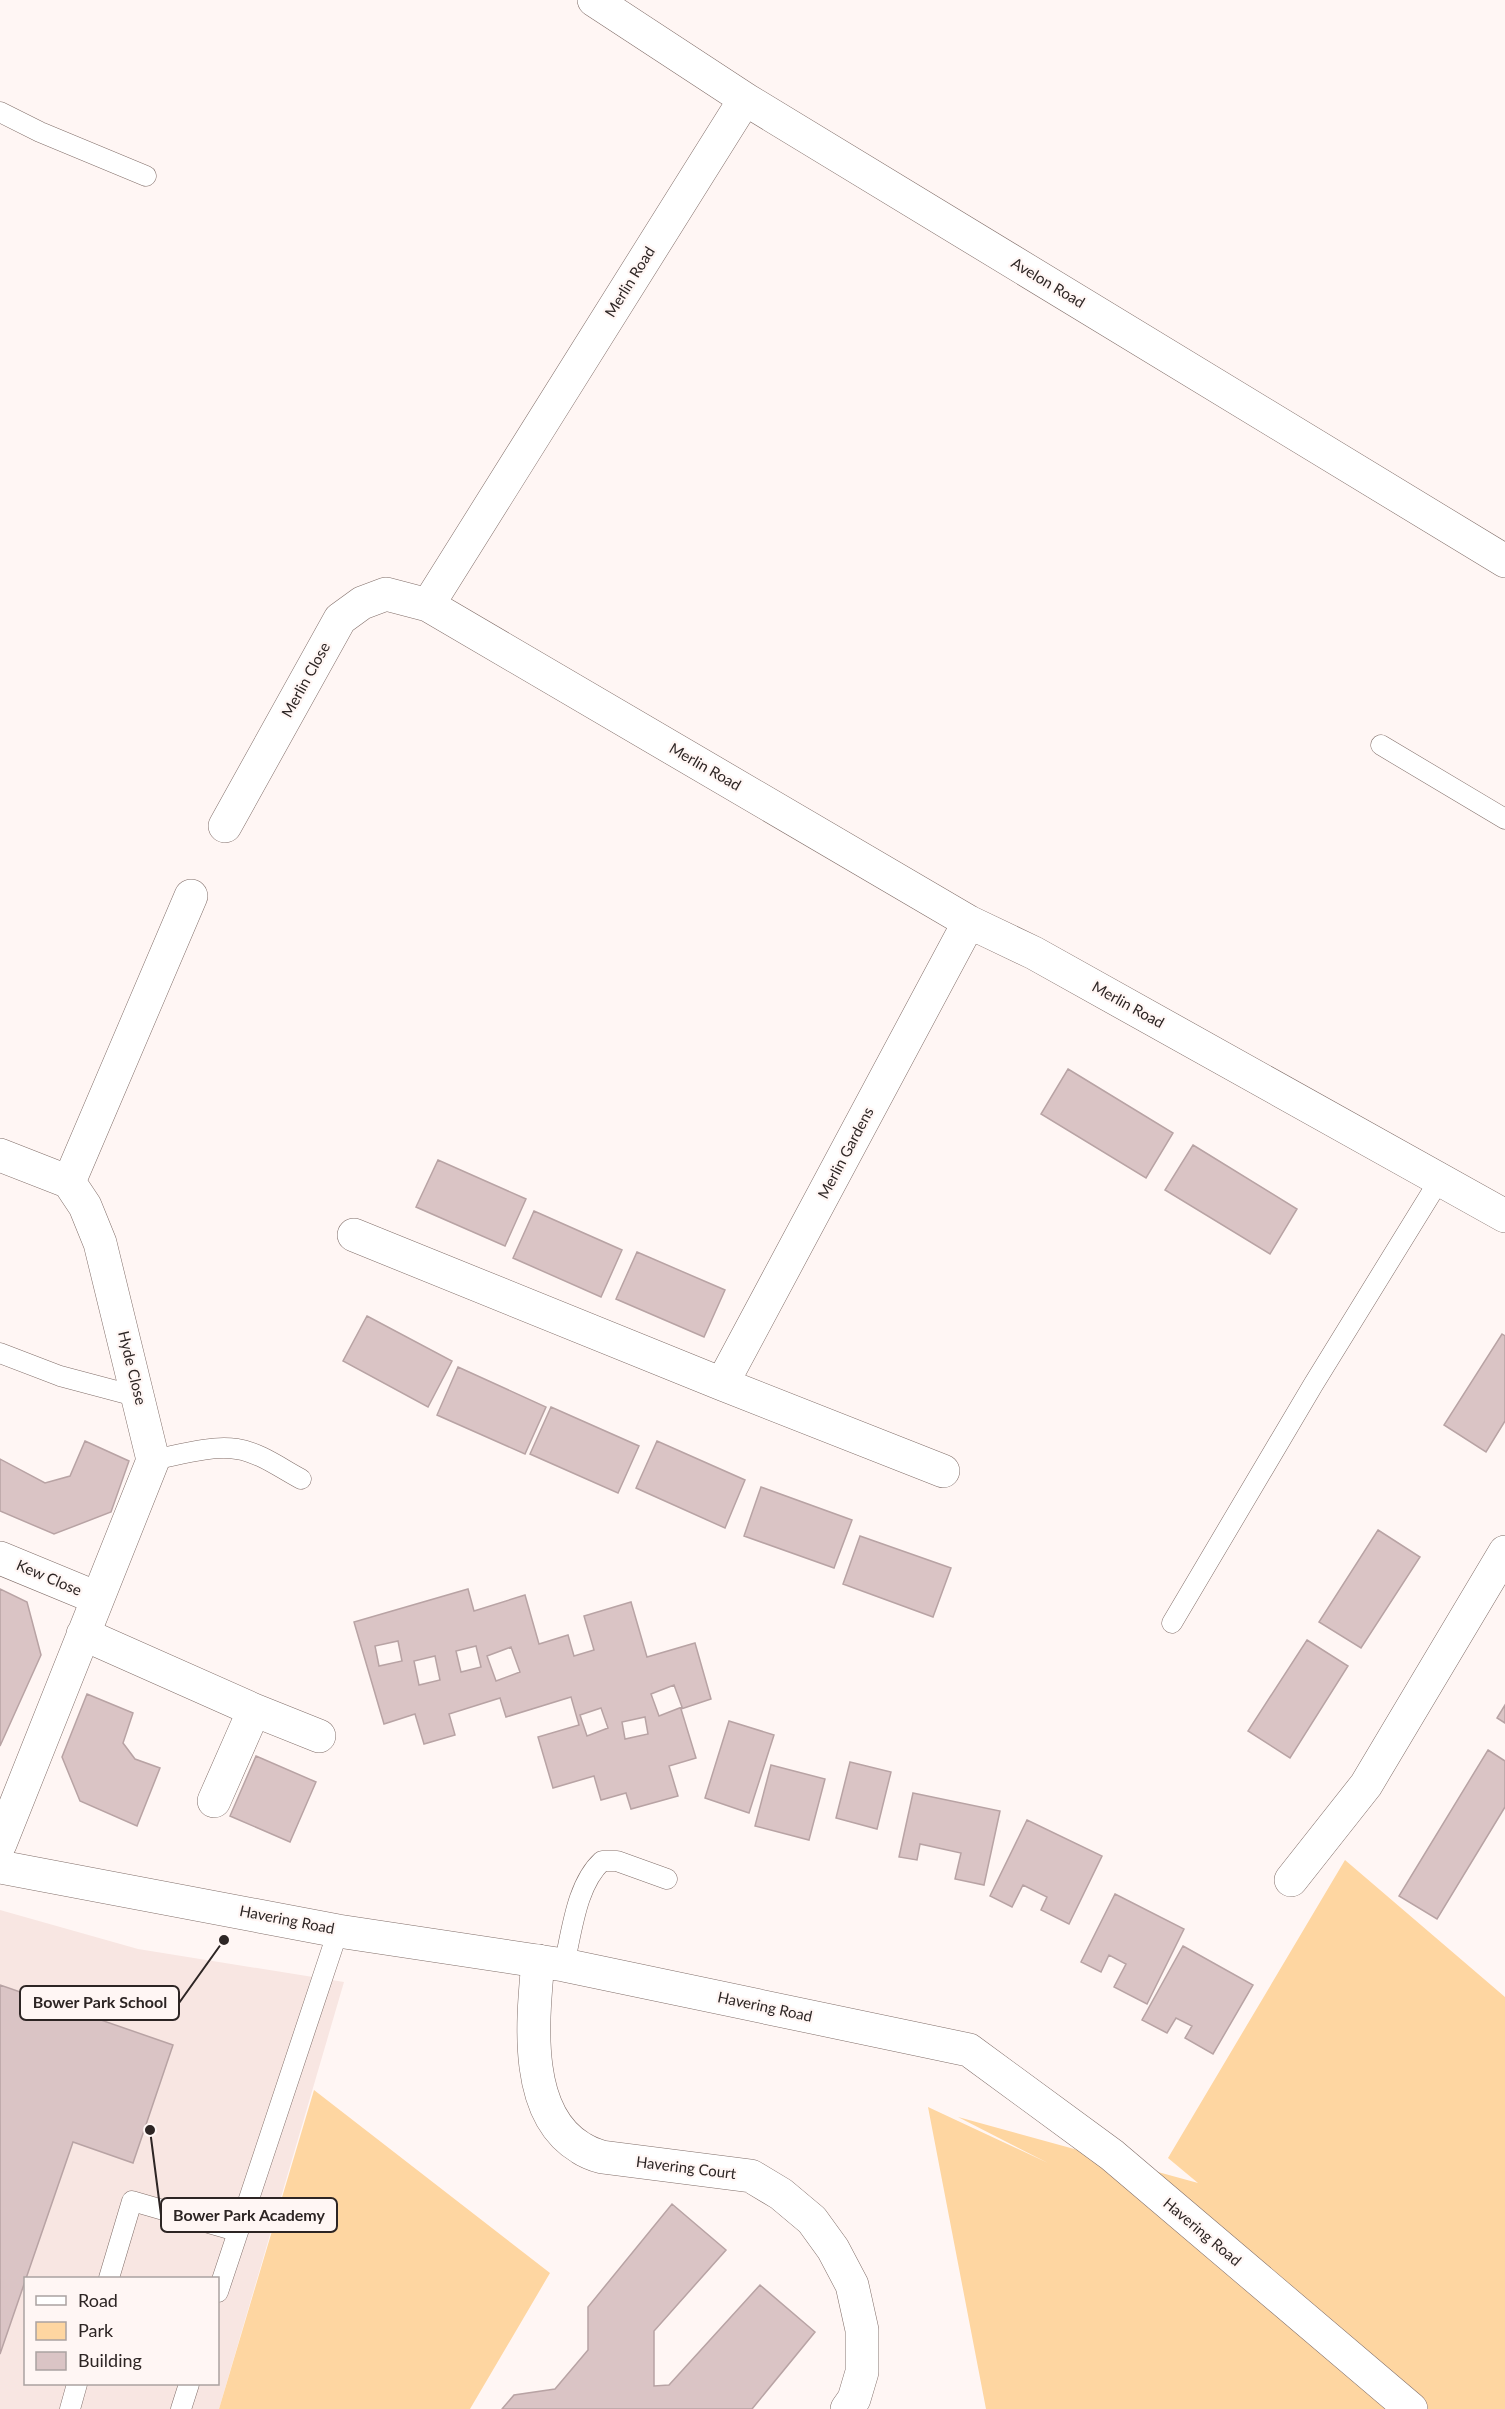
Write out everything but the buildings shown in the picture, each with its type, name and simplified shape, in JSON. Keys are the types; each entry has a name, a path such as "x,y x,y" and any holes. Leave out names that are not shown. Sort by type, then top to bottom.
{"street":[{"name":"Avelon Road","path":"594,0 745,99 1505,561"},
{"name":"Merlin Road","path":"745,99 428,605 969,922 1034,953 1505,1216"},
{"name":"Merlin Close","path":"225,826 340,619 362,603 386,594 428,605"},
{"path":"0,1155 69,1182 191,896"},
{"name":"Merlin Gardens","path":"722,1384 969,922"},
{"name":"Hyde Close","path":"69,1182 85,1206 100,1243 153,1460"},
{"path":"354,1234 943,1471"},
{"path":"0,1844 153,1460"},
{"path":"1291,1880 1366,1785 1505,1552"},
{"name":"Kew Close","path":"0,1558 98,1598"},
{"path":"83,1634 254,1710 320,1736"},
{"path":"214,1801 254,1710"},
{"name":"Havering Road","path":"0,1867 338,1931 551,1963 969,2050 1112,2155 1411,2409"},
{"name":"Havering Court","path":"551,1963 533,2025 538,2079 545,2106 560,2130 580,2148 602,2157 751,2176 780,2194 812,2220 833,2249 852,2285 861,2331 862,2372 854,2399 846,2409"}],"lane":[{"path":"0,112 40,132 146,176"},
{"path":"1381,745 1505,819"},
{"path":"1172,1623 1307,1395 1440,1179"},
{"path":"0,1353 60,1376 139,1397"},
{"path":"153,1460 210,1450 238,1449 262,1458 301,1479"},
{"path":"551,1963 592,1871 602,1861 617,1861 667,1879"},
{"path":"219,2289 236,2231 338,1931"},
{"path":"109,2277 132,2201 236,2231"},
{"path":"69,2409 77,2385"},
{"path":"181,2409 189,2385"}],"shaded area":[{"path":"0,1910 138,1949 344,1982 219,2409 0,2409"}],"green space":[{"path":"1345,1860 1505,1997 1505,2409 986,2409 928,2107 1048,2163 958,2117 1198,2183 1168,2158"},
{"path":"314,2090 550,2273 470,2409 219,2409"}],"place":[{"name":"Bower Park School","path":"224,1940"},
{"name":"Bower Park Academy","path":"150,2130"}]}
